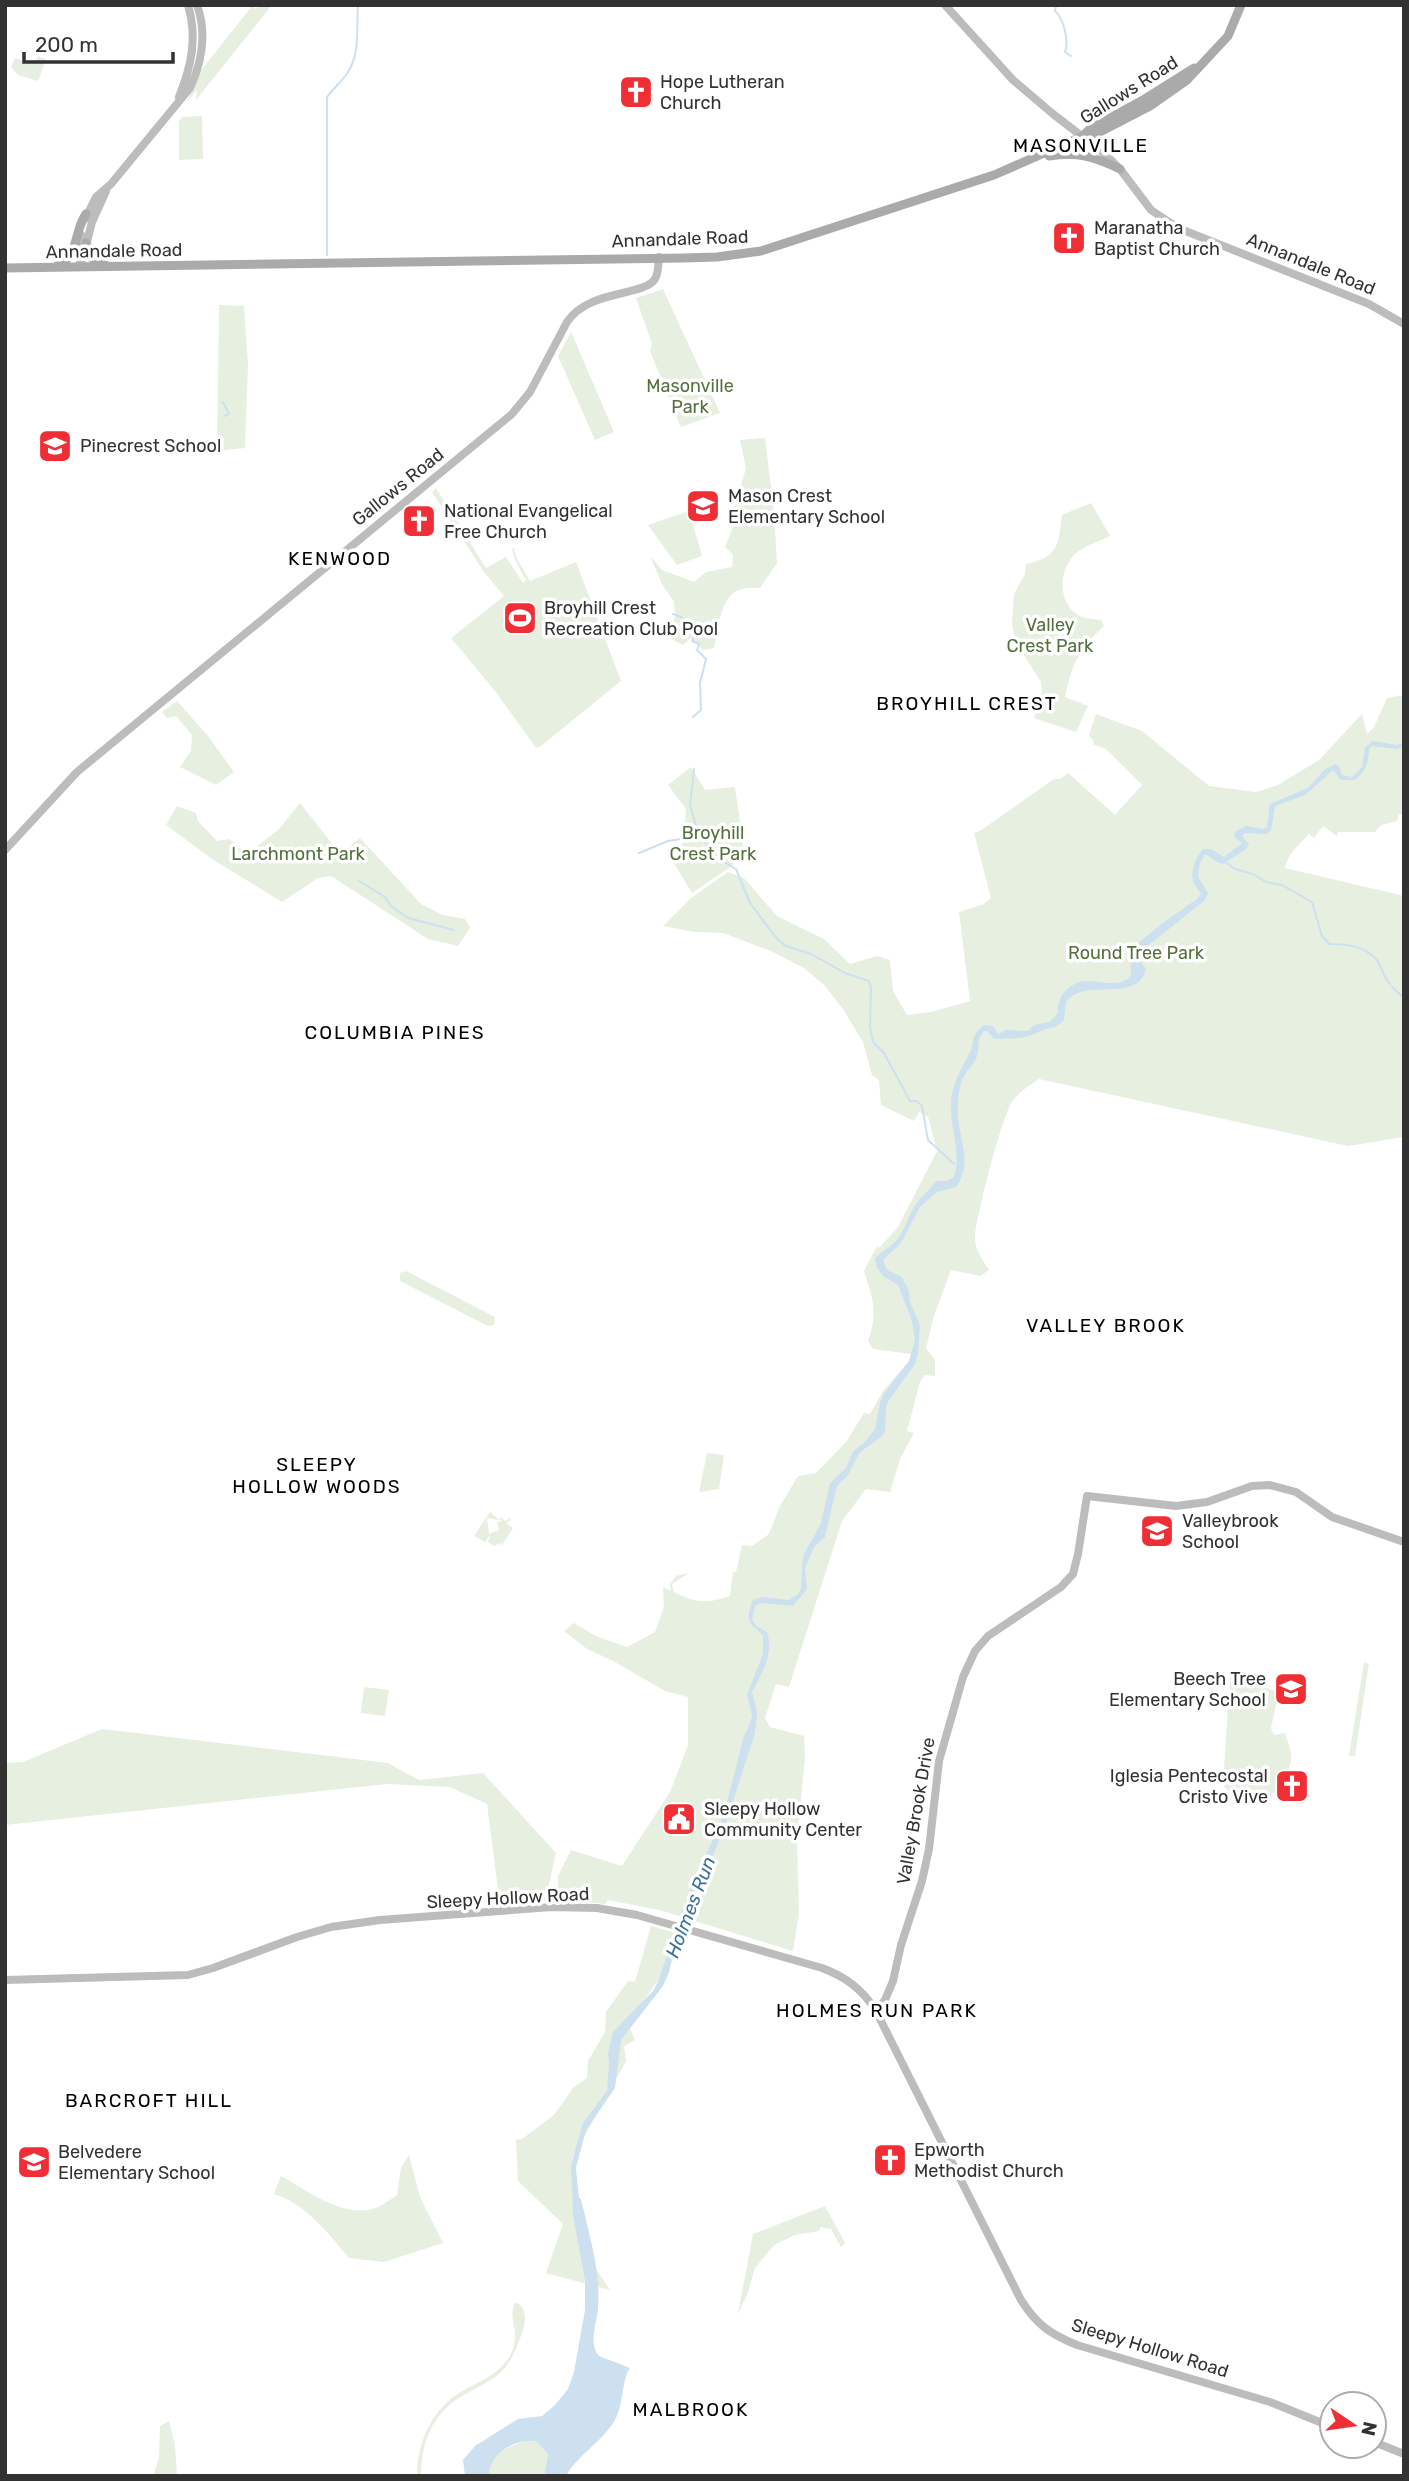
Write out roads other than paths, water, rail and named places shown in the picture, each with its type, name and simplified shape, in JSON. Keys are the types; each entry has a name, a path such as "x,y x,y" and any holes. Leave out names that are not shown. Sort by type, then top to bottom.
{"main road":[{"path":"177,101 193,50 188,5"},
{"path":"80,267 95,211 108,187 190,88 200,60 202,32 197,5"},
{"path":"945,5 1019,86 1083,136"},
{"name":"Gallows Road","path":"1083,136 1090,129 1199,66 1228,36 1241,5"},
{"name":"Annandale Road","path":"5,268 717,257 761,251 994,175 1083,136 1120,169 1151,210 1167,223 1369,304 1404,324"},
{"path":"1040,156 1082,154 1120,169"},
{"path":"46,268 66,262 71,256 86,214 96,197 108,187"},
{"path":"80,267 80,241 86,214"},
{"path":"86,243 92,258 108,267"},
{"name":"Gallows Road","path":"5,850 77,772 512,414 530,392 575,312 597,300 651,284 657,276 659,257"},
{"name":"Valley Brook Drive","path":"876,2011 885,2000 893,1981 901,1945 922,1881 929,1849 939,1761 963,1677 975,1651 988,1636 1061,1587 1073,1574 1079,1553 1087,1496 1176,1506 1207,1502 1246,1488 1270,1485 1296,1492 1332,1517 1404,1542"},
{"name":"Sleepy Hollow Road","path":"5,1980 188,1975 317,1930 380,1920 552,1907 611,1909 836,1973 858,1988 876,2011 1021,2300 1034,2319 1049,2332 1077,2345 1270,2402 1318,2421"}],"water":[{"name":"Broyhill Crest Recreation Club Pool","path":"517,601 535,615 536,621 529,631 516,635 502,621"},
{"name":"Holmes Run","path":"1373,741 1397,745 1404,743 1404,747 1398,749 1372,746 1364,769 1355,780 1341,780 1334,771 1305,795 1275,806 1271,830 1267,834 1245,833 1242,836 1249,844 1246,849 1223,864 1205,854 1200,863 1198,877 1208,893 1205,900 1140,952 1139,960 1146,969 1141,980 1132,986 1085,991 1074,995 1066,1002 1064,1020 1060,1024 1033,1035 994,1039 984,1031 980,1037 976,1059 960,1086 958,1118 964,1157 961,1177 956,1187 937,1192 920,1207 901,1243 883,1260 887,1270 902,1277 920,1325 915,1364 889,1400 886,1407 885,1432 859,1453 848,1475 837,1486 825,1537 814,1547 805,1568 807,1589 793,1606 761,1603 755,1606 752,1619 756,1626 767,1632 769,1648 766,1663 752,1692 757,1712 755,1733 724,1829 674,1948 669,1972 663,1986 621,2040 615,2088 586,2130 576,2168 579,2198 591,2239 598,2280 594,2345 599,2356 630,2368 619,2412 605,2434 577,2461 566,2476 544,2476 548,2454 536,2441 528,2441 512,2445 498,2454 490,2468 489,2476 465,2476 463,2460 475,2446 518,2419 542,2416 568,2389 574,2372 585,2310 585,2280 573,2215 571,2165 583,2123 607,2091 608,2054 613,2032 653,1991 684,1905 724,1814 743,1739 752,1716 747,1695 763,1654 763,1635 749,1621 753,1600 763,1597 789,1600 798,1594 801,1589 803,1556 821,1523 830,1483 846,1468 853,1451 864,1443 875,1429 880,1402 885,1392 909,1361 915,1340 912,1321 898,1285 883,1276 875,1259 896,1241 914,1207 936,1181 947,1181 954,1177 956,1153 951,1111 953,1088 971,1050 975,1034 983,1025 993,1026 998,1034 1006,1030 1028,1031 1034,1025 1050,1022 1058,1013 1062,995 1076,983 1114,983 1128,979 1131,974 1132,948 1201,894 1192,875 1203,849 1211,849 1224,857 1242,843 1234,837 1235,832 1246,826 1264,829 1267,827 1270,804 1308,788 1324,770 1335,764 1339,766 1342,775 1352,777 1362,767 1365,747"}],"waterway":[{"path":"327,255 327,97 346,75 354,59 358,5"},
{"path":"1056,5 1055,11 1065,30 1065,52 1071,56"},
{"path":"223,402 229,414 224,416"},
{"path":"673,614 683,618 696,632 692,641 699,644 697,650 706,659 700,683 701,710 693,717"},
{"path":"694,769 690,805 699,836"},
{"path":"639,853 668,841 699,836 717,858 736,869 750,903 777,939 786,946 811,954 845,973 869,981 873,1042 884,1053 910,1101 917,1101 922,1106 928,1140 954,1164"},
{"path":"1225,862 1266,882 1282,885 1312,902 1322,936 1329,944 1348,945 1366,951 1376,959 1390,984"},
{"path":"359,881 385,897 391,906 408,918 454,930"},
{"path":"1392,987 1404,998"}],"place":[{"name":"Hope Lutheran Church","path":"636,92"},
{"name":"Maranatha Baptist Church","path":"1069,238"},
{"name":"Pinecrest School","path":"55,446"},
{"name":"Mason Crest Elementary School","path":"703,506"},
{"name":"National Evangelical Free Church","path":"419,521"},
{"name":"Broyhill Crest Recreation Club Pool","path":"520,618"},
{"name":"Valleybrook School","path":"1157,1531"},
{"name":"Beech Tree Elementary School","path":"1291,1689"},
{"name":"Iglesia Pentecostal Cristo Vive","path":"1292,1786"},
{"name":"Sleepy Hollow Community Center","path":"679,1819"},
{"name":"Epworth Methodist Church","path":"890,2160"},
{"name":"Belvedere Elementary School","path":"34,2162"}],"district":[{"name":"MASONVILLE","path":"1081,145"},
{"name":"KENWOOD","path":"340,558"},
{"name":"BROYHILL CREST","path":"967,703"},
{"name":"COLUMBIA PINES","path":"395,1032"},
{"name":"VALLEY BROOK","path":"1106,1325"},
{"name":"SLEEPY HOLLOW WOODS","path":"317,1475"},
{"name":"HOLMES RUN PARK","path":"877,2010"},
{"name":"BARCROFT HILL","path":"149,2100"},
{"name":"MALBROOK","path":"691,2409"}],"park label":[{"name":"Masonville Park","path":"690,396"},
{"name":"Valley Crest Park","path":"1050,635"},
{"name":"Broyhill Crest Park","path":"713,843"},
{"name":"Larchmont Park","path":"298,854"},
{"name":"Round Tree Park","path":"1136,953"}]}
